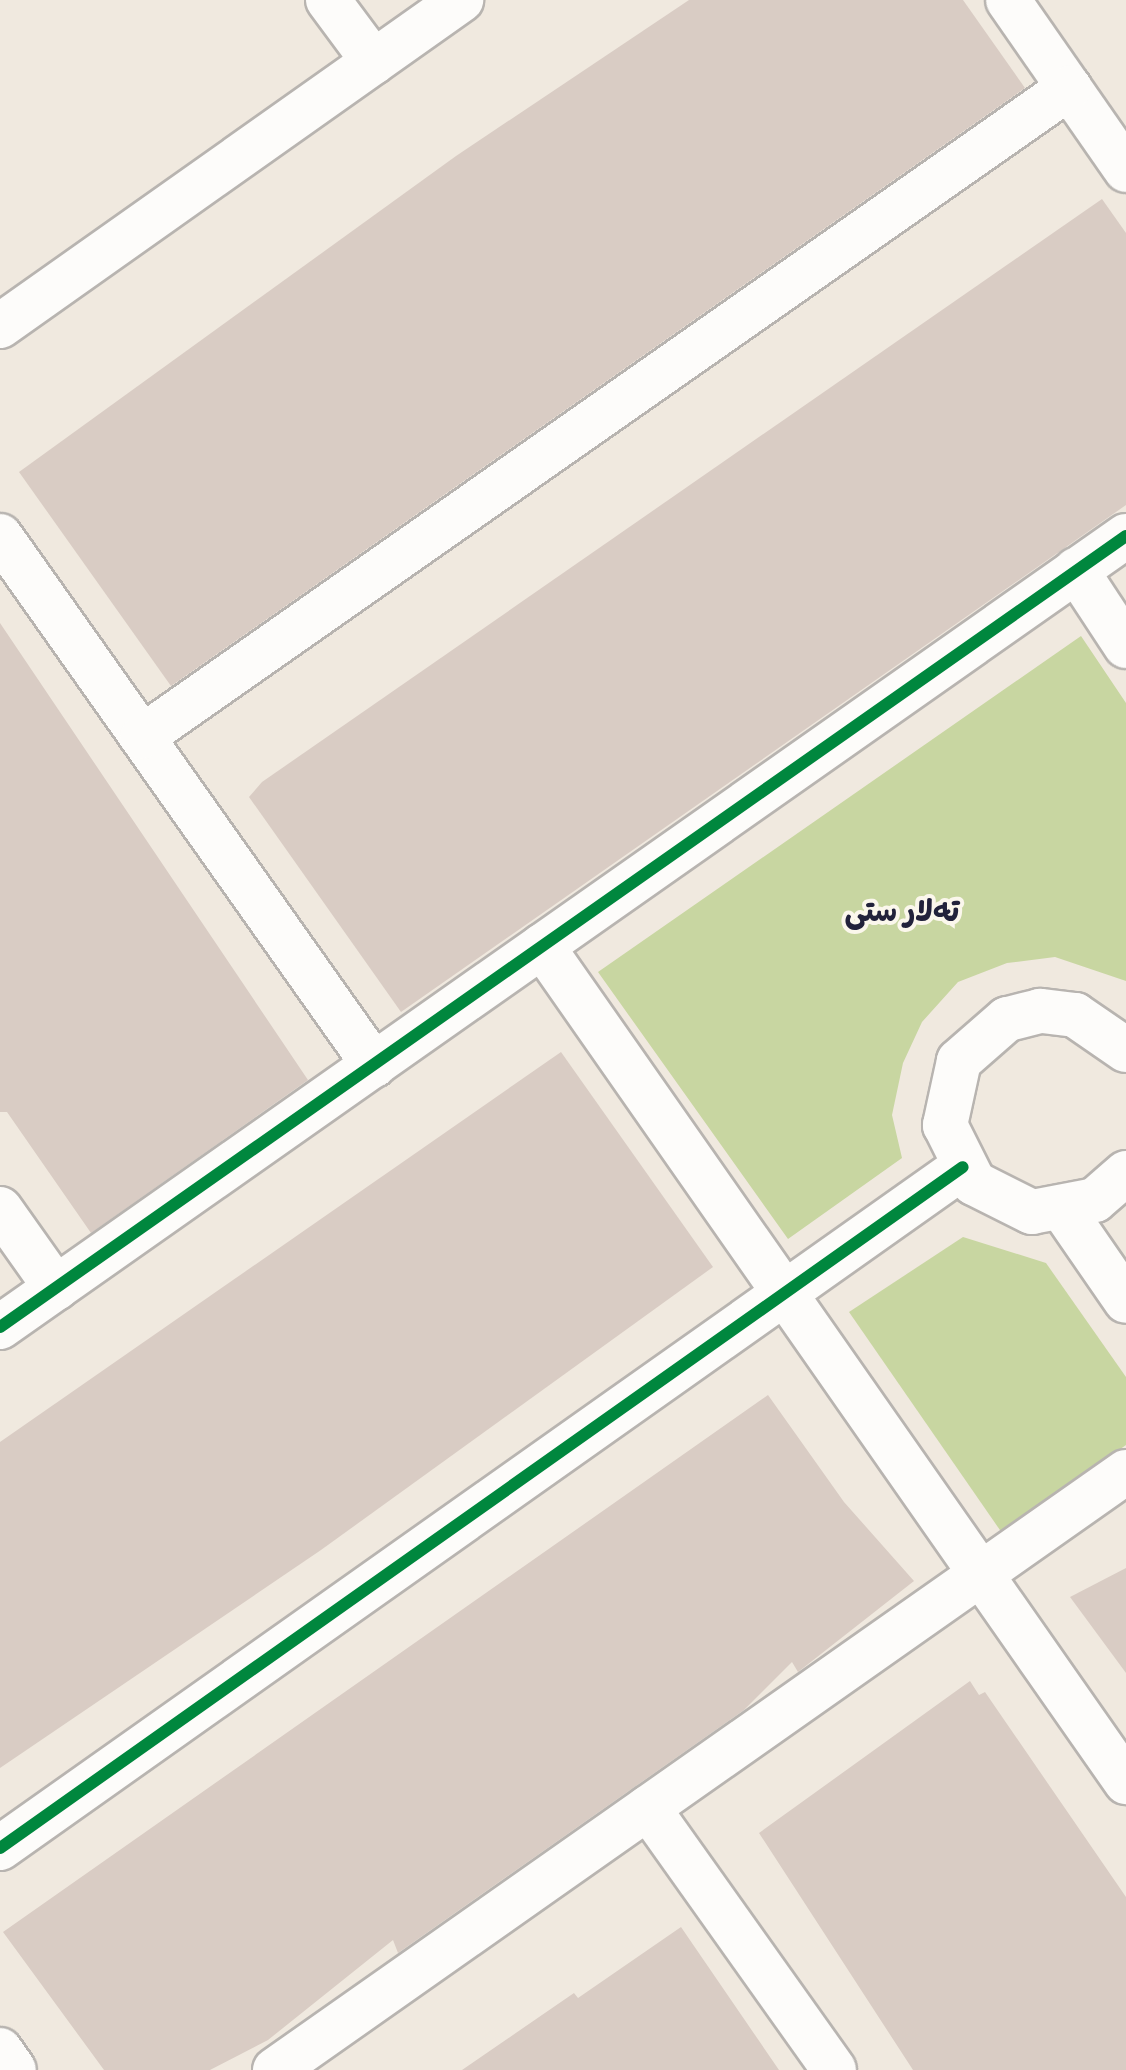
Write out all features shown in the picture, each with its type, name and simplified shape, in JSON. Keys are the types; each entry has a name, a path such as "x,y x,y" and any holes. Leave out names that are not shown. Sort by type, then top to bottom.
{"street":[{"path":"328,0 374,62"},
{"path":"0,326 461,0"},
{"path":"1008,0 1126,170"},
{"path":"142,737 1069,88"},
{"path":"0,536 374,1065"},
{"path":"0,1327 1126,536"},
{"path":"1076,570 1126,646"},
{"path":"542,946 1126,1782"},
{"path":"1126,1050 1075,1015 1040,1011 980,1036 959,1061 947,1092 945,1125 963,1167 1000,1202 1064,1211 1095,1200 1126,1173"},
{"path":"0,1848 963,1167"},
{"path":"0,1209 56,1288"},
{"path":"1064,1211 1126,1301"},
{"path":"275,2070 1126,1472"},
{"path":"648,1808 834,2070"},
{"path":"0,2050 14,2070"}],"green space":[{"path":"1081,636 1126,703 1126,981 1055,957 1007,963 958,982 922,1022 903,1063 892,1115 902,1158 788,1239 598,972"},
{"path":"963,1237 1046,1263 1126,1377 1126,1445 1002,1533 849,1312"}],"building":[{"path":"689,0 963,0 1025,88 171,686 19,472 456,156"},
{"path":"1102,199 1126,233 1126,505 401,1012 249,797 262,782"},
{"path":"0,623 308,1080 91,1233 7,1112 0,1112"},
{"path":"561,1052 713,1267 321,1550 0,1768 0,1442"},
{"path":"768,1395 844,1502 914,1581 798,1672 792,1662 744,1710 398,1953 393,1940 268,2040 210,2070 104,2070 3,1932"},
{"path":"1126,1568 1126,1673 1070,1597"},
{"path":"970,1681 979,1695 985,1692 1126,1897 1126,2070 913,2070 759,1833"},
{"path":"681,1927 779,2070 462,2070 574,1993 578,1998"}],"cycle path":[{"path":"0,1327 1126,536"},
{"path":"0,1848 963,1167"}],"district":[{"name":"ته‌لار ستی","path":"902,912"}]}
